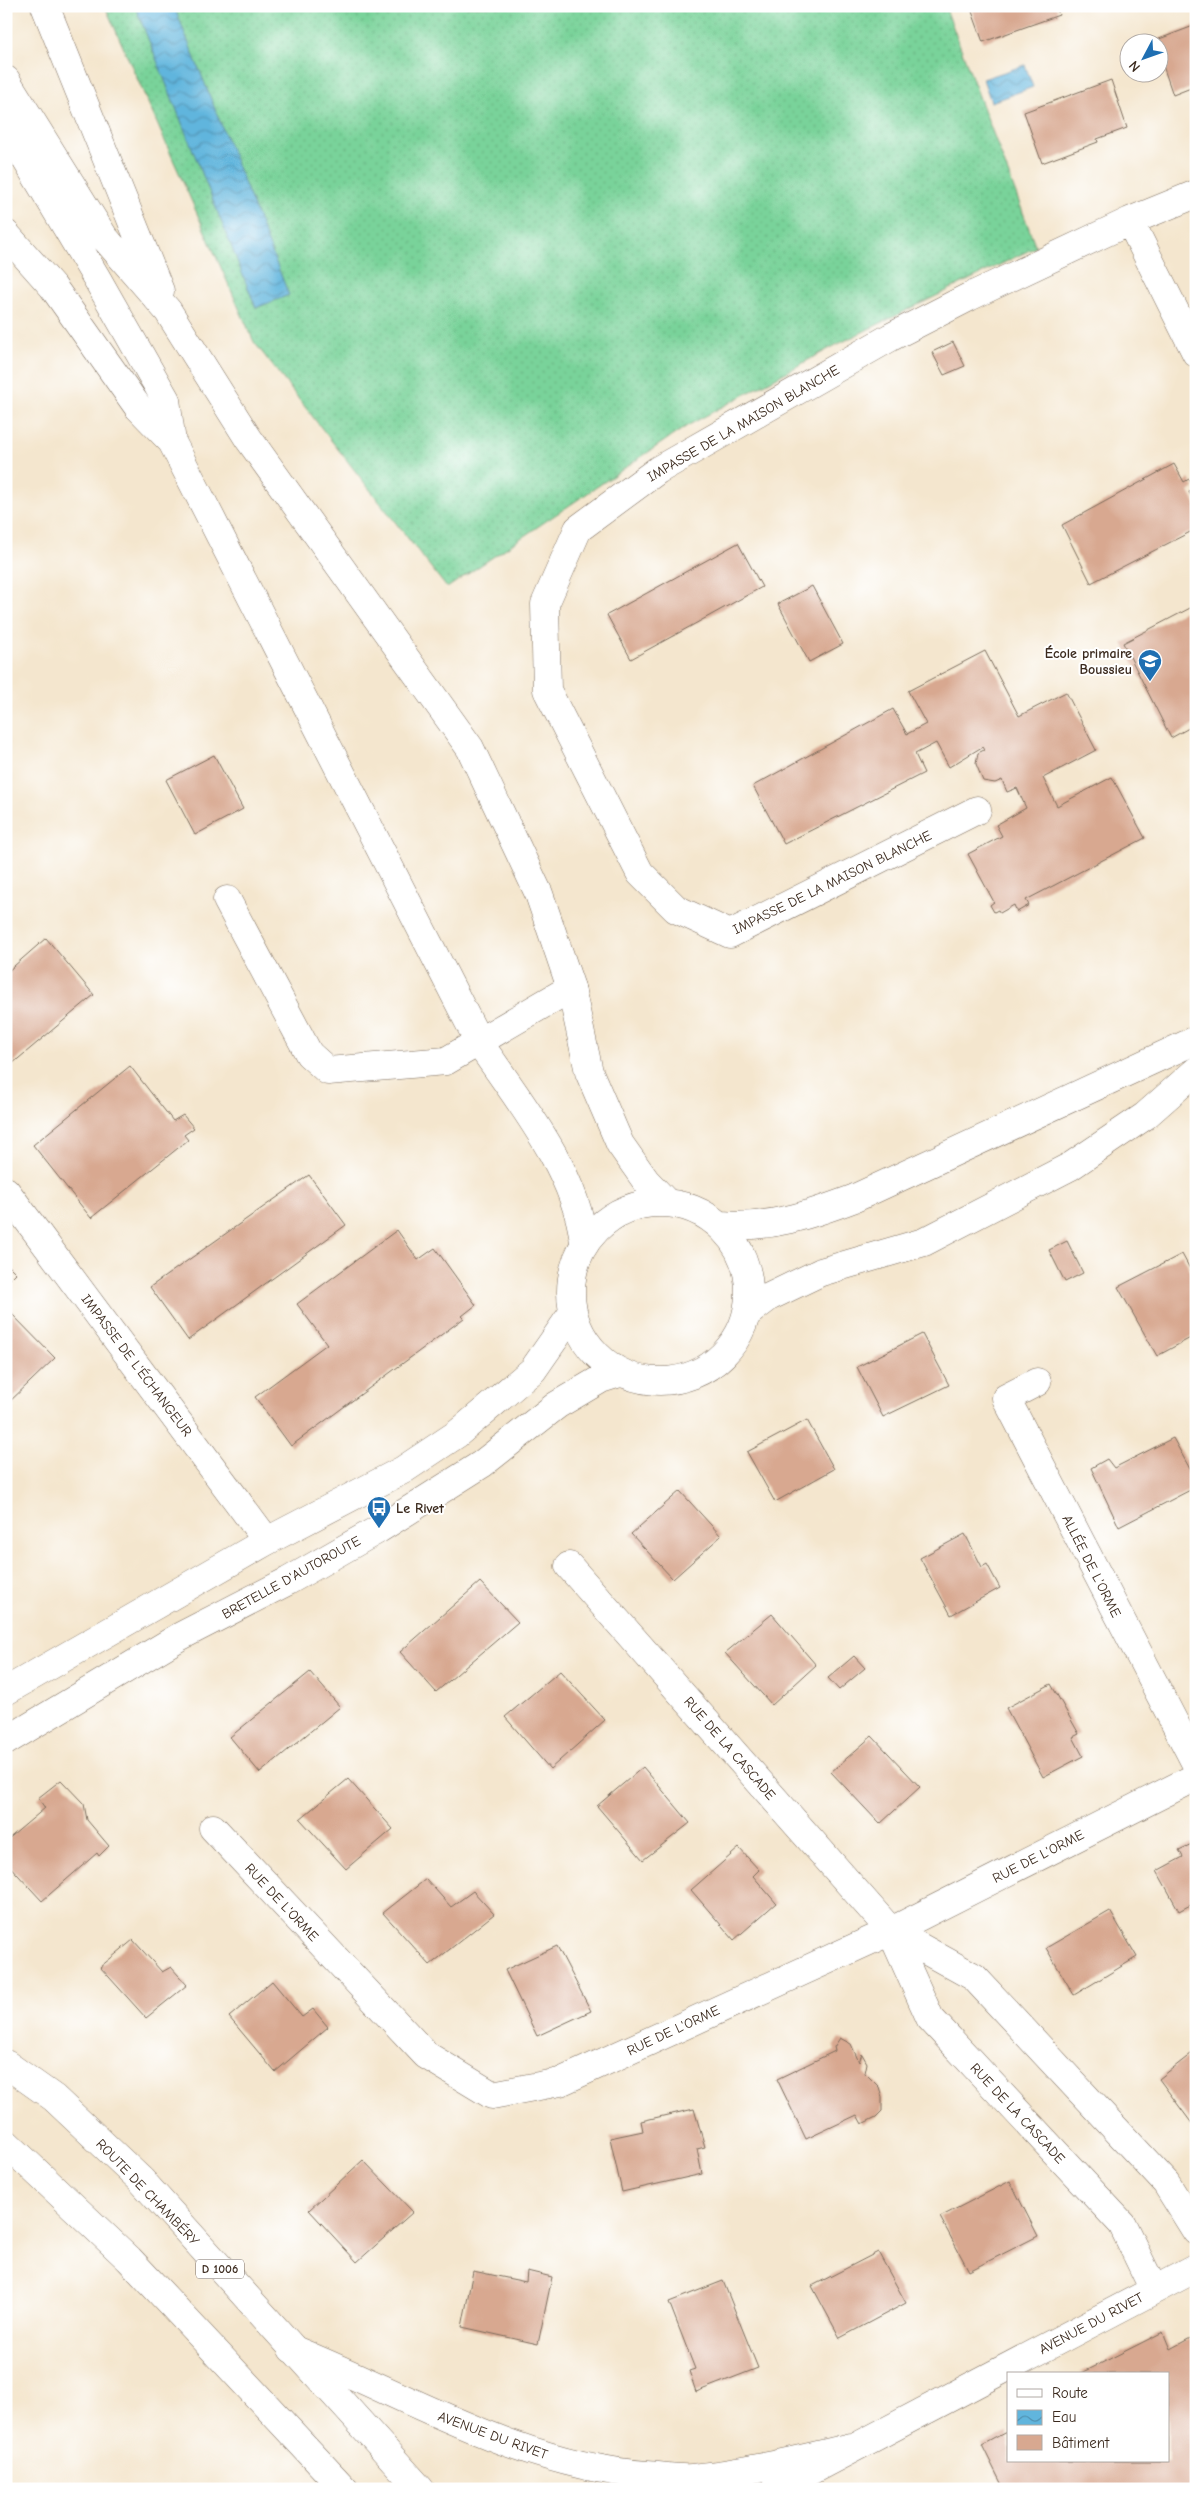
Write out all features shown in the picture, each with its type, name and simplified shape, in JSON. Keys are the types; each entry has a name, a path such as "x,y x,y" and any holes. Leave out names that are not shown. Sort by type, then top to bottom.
{"main road":[{"path":"45,6 168,311"},
{"path":"6,80 104,237 168,311 248,438 470,748 539,894 572,988 589,1072 620,1144 646,1181 666,1202"},
{"path":"6,126 96,276 166,400 172,442"},
{"name":"IMPASSE DE LA MAISON BLANCHE","path":"977,810 730,934 676,909 640,873 547,690 545,604 578,529 658,470 891,337 969,297 1130,221 1196,194"},
{"path":"1130,221 1196,353"},
{"path":"6,234 53,287 138,407 172,442 480,1044 531,1120 564,1176 582,1219 584,1242"},
{"path":"227,900 309,1054 328,1071 446,1061 480,1044 572,988"},
{"path":"720,1226 747,1227 804,1217 855,1198 1196,1040"},
{"path":"748,1313 769,1297 820,1272 924,1242 1071,1166 1145,1116 1196,1071"},
{"name":"IMPASSE DE L'ÉCHANGEUR","path":"6,1191 267,1541"},
{"path":"666,1202 695,1209 720,1226 740,1251 749,1281 748,1313 735,1342 712,1365 683,1379 651,1382 620,1373 590,1349 572,1314 570,1277 584,1242 606,1218 635,1204 666,1202"},
{"path":"6,1691 267,1541 403,1470 457,1434 533,1370 572,1314"},
{"name":"BRETELLE D'AUTOROUTE","path":"6,1741 179,1637 288,1581 378,1529 482,1464 557,1405 601,1379 620,1373"},
{"name":"ALLÉE DE L'ORME","path":"1038,1382 1006,1398 1196,1764"},
{"name":"RUE DE LA CASCADE","path":"569,1566 891,1931 930,2018 1122,2224 1154,2290"},
{"name":"RUE DE L'ORME","path":"213,1828 426,2055 492,2095 560,2082 891,1931 1196,1777"},
{"name":"RUE DE LA CASCADE","path":"891,1931 974,1977 1166,2182 1196,2231"},
{"name":"ROUTE DE CHAMBÉRY","path":"6,2064 54,2098 141,2180 292,2350 420,2489"},
{"path":"6,2143 129,2259 344,2489"},
{"name":"AVENUE DU RIVET","path":"776,2489 852,2447 1196,2268"},
{"name":"AVENUE DU RIVET","path":"292,2350 436,2415 531,2452 613,2472 691,2478 754,2468 852,2447"}],"green space":[{"path":"105,6 945,6 1036,247 836,345 687,426 447,588 254,342"}],"water":[{"path":"135,6 174,6 289,295 256,308"},
{"path":"1025,65 1033,87 991,102 983,79"}],"building":[{"path":"970,6 1056,6 1059,15 983,42"},
{"path":"1196,25 1196,86 1173,95 1169,82 1170,35"},
{"path":"1111,80 1127,128 1097,139 1098,142 1042,163 1024,112"},
{"path":"953,342 965,366 944,375 932,352"},
{"path":"1174,464 1184,482 1189,479 1194,488 1189,492 1196,505 1196,529 1091,583 1062,525"},
{"path":"738,543 762,587 631,659 607,615"},
{"path":"812,586 843,644 809,662 778,604"},
{"path":"1196,605 1196,724 1171,738 1123,643"},
{"path":"985,651 1019,716 1066,692 1096,750 1043,778 1057,806 1112,777 1145,838 1026,900 1029,905 1017,912 1014,905 1000,913 998,910 994,912 990,905 994,902 968,854 1002,836 996,825 1026,808 1017,788 1007,792 1002,780 995,783 983,781 976,764 978,753 984,750 982,747 949,767 936,743 915,754 924,773 784,844 753,786 893,709 907,734 926,724 908,691"},
{"path":"214,755 243,809 195,835 166,780"},
{"path":"46,938 94,995 6,1069 6,973"},
{"path":"130,1066 173,1121 183,1115 194,1128 184,1135 188,1140 91,1218 33,1145"},
{"path":"309,1175 346,1225 188,1340 150,1287"},
{"path":"397,1230 418,1260 435,1248 476,1305 462,1316 464,1318 291,1446 255,1397 327,1344 297,1304"},
{"path":"1067,1241 1083,1273 1065,1282 1049,1250"},
{"path":"1182,1254 1196,1280 1196,1335 1157,1356 1118,1287"},
{"path":"6,1263 16,1273 6,1283"},
{"path":"6,1308 55,1358 6,1405"},
{"path":"922,1334 949,1385 883,1417 857,1367"},
{"path":"807,1420 834,1469 775,1502 747,1452"},
{"path":"1173,1438 1196,1480 1196,1487 1119,1527 1091,1468 1107,1459 1114,1468"},
{"path":"680,1491 721,1536 673,1579 631,1534"},
{"path":"965,1534 982,1567 987,1564 1000,1588 951,1615 920,1558"},
{"path":"480,1582 518,1622 436,1692 400,1652"},
{"path":"772,1614 816,1665 772,1705 725,1653"},
{"path":"854,1656 865,1668 839,1690 828,1678"},
{"path":"560,1671 605,1720 550,1769 505,1717"},
{"path":"310,1672 340,1707 260,1773 230,1737"},
{"path":"1051,1684 1079,1734 1073,1737 1083,1756 1043,1777 1006,1708"},
{"path":"872,1736 920,1787 880,1824 831,1772"},
{"path":"643,1767 690,1823 643,1860 597,1806"},
{"path":"348,1779 393,1829 346,1869 300,1819"},
{"path":"61,1780 84,1804 87,1820 109,1846 99,1856 97,1853 42,1901 6,1862 6,1841 45,1808 38,1798"},
{"path":"1196,1842 1196,1902 1179,1911 1157,1871 1183,1857 1179,1850"},
{"path":"739,1848 759,1870 753,1876 776,1903 734,1940 691,1890"},
{"path":"426,1879 451,1907 473,1891 494,1914 430,1965 383,1913"},
{"path":"1110,1911 1137,1957 1074,1995 1046,1948"},
{"path":"133,1940 162,1972 171,1967 187,1985 146,2018 100,1967"},
{"path":"557,1946 591,2011 537,2036 505,1970"},
{"path":"272,1981 302,2017 313,2009 328,2027 275,2072 229,2017"},
{"path":"840,2038 851,2044 859,2062 862,2054 867,2063 865,2073 879,2087 882,2097 882,2111 876,2117 862,2124 857,2115 806,2139 777,2079 835,2051 834,2047"},
{"path":"1196,2050 1196,2129 1159,2079"},
{"path":"694,2109 705,2147 697,2149 702,2174 622,2192 610,2138 643,2131 641,2121"},
{"path":"363,2160 413,2212 357,2262 309,2210"},
{"path":"1010,2181 1038,2236 969,2271 940,2217"},
{"path":"878,2252 906,2303 840,2338 812,2286"},
{"path":"473,2271 526,2282 527,2271 552,2277 538,2344 462,2327"},
{"path":"723,2281 758,2368 696,2392 689,2371 695,2369 669,2302"},
{"path":"1163,2332 1170,2349 1196,2335 1196,2489 1004,2489 982,2445 1007,2432 1007,2462 1170,2462 1170,2372 1084,2372"}],"place":[{"name":"École primaire Boussieu","path":"1150,682"},
{"name":"Le Rivet","path":"379,1529"}]}
